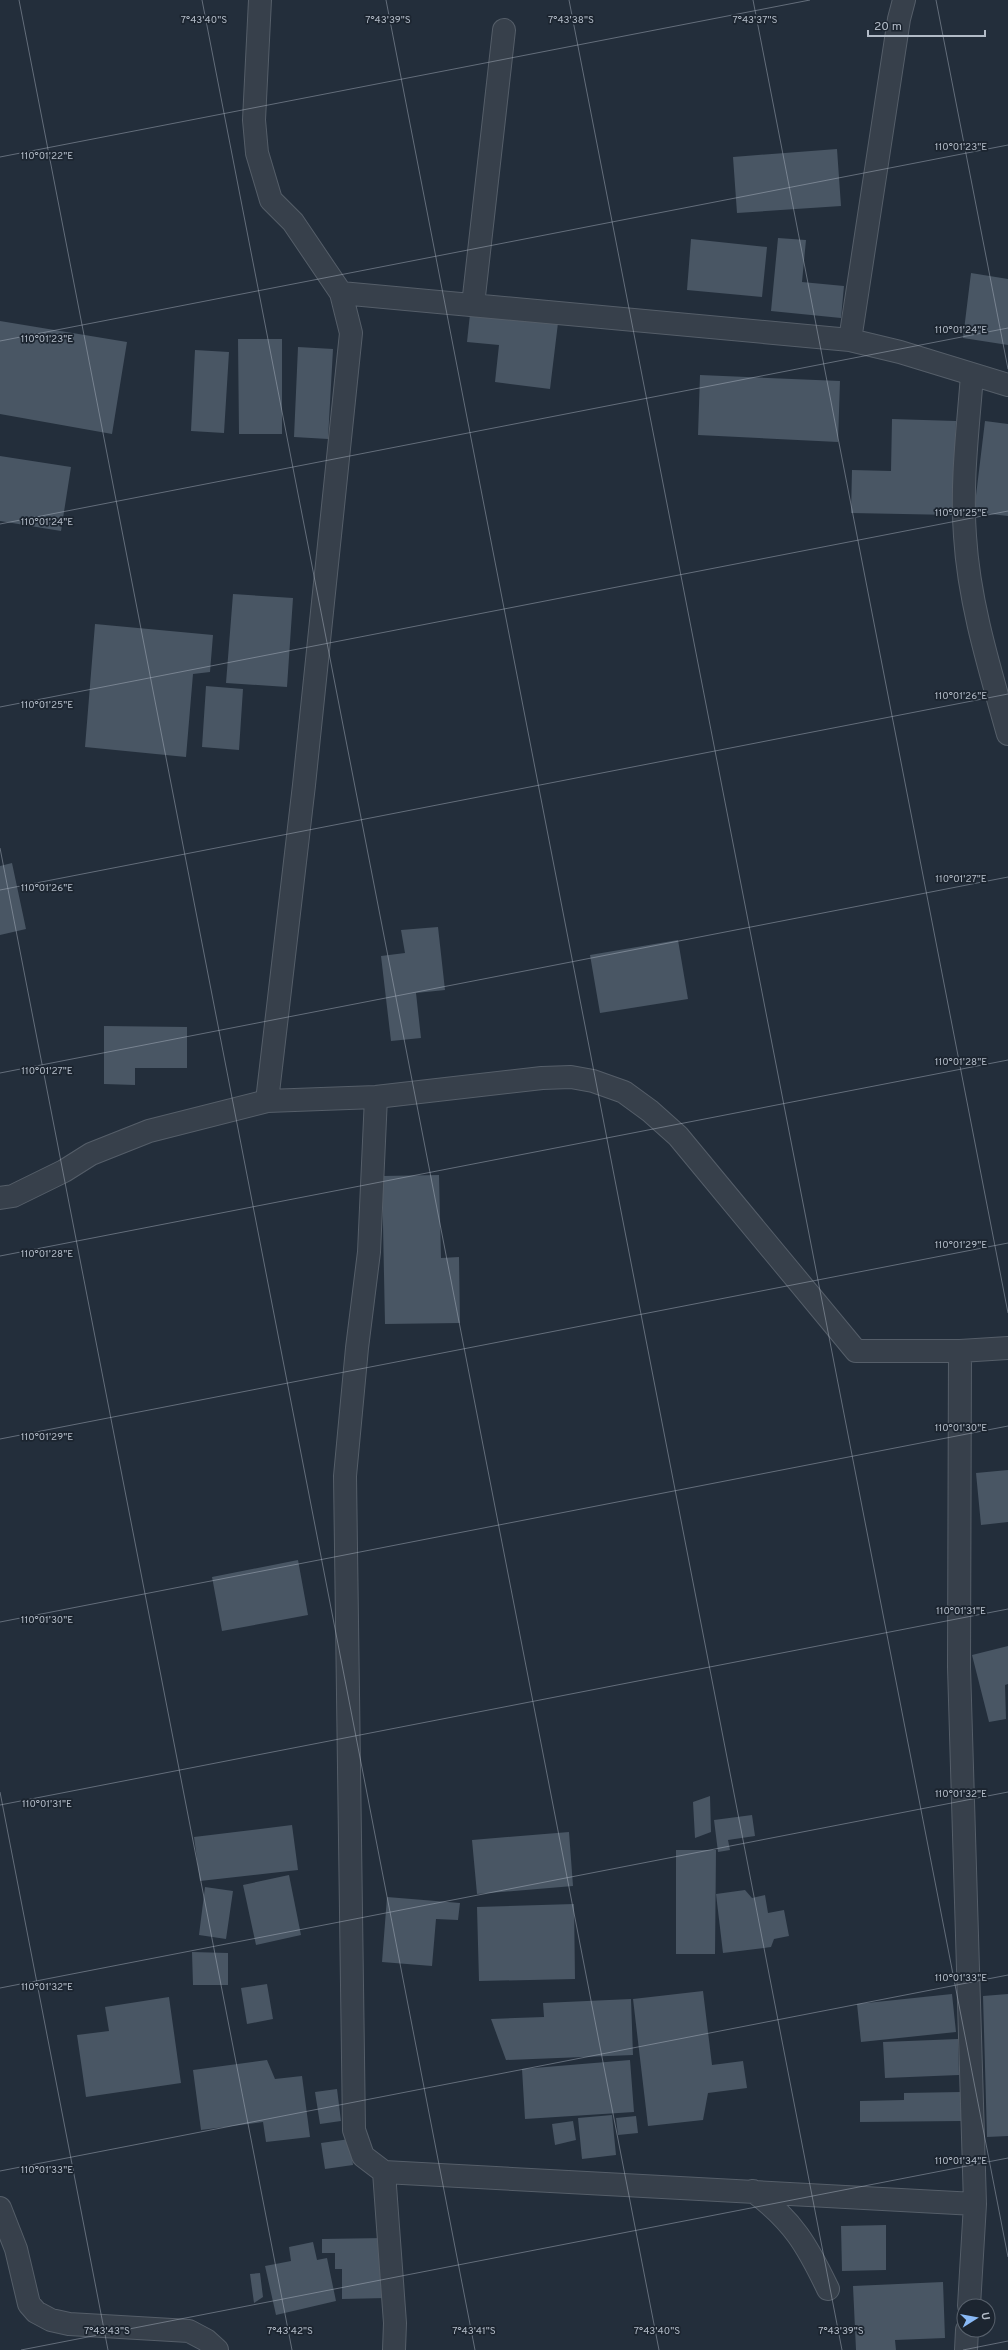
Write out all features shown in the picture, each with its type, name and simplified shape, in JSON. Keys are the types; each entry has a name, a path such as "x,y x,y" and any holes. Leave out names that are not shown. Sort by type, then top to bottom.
{"street":[{"path":"260,0 254,120 257,152 271,200 293,222 341,293 351,333 304,785 267,1101"},
{"path":"850,340 899,19 904,0"},
{"path":"474,306 504,30"},
{"path":"341,293 850,340 900,352 1008,385"},
{"path":"972,375 964,470 965,536 986,655 1008,734"},
{"path":"0,1198 13,1196 64,1171 91,1154 149,1131 267,1101 376,1097 542,1078 571,1077 592,1081 624,1092 650,1111 678,1136 856,1351 960,1351 1008,1348"},
{"path":"376,1097 370,1252 357,1348 345,1476 354,2130 363,2156 384,2172 975,2204"},
{"path":"960,1351 959,1667 975,2204 969,2298"},
{"path":"384,2172 395,2323 394,2350"},
{"path":"753,2191 774,2207 796,2230 811,2253 828,2289"},
{"path":"0,2208 16,2249 29,2304 36,2312 51,2320 69,2324 189,2331 206,2340 217,2350"},
{"path":"966,2350 967,2338"}],"building":[{"path":"837,149 841,206 737,213 733,157"},
{"path":"778,238 806,240 802,282 844,286 841,318 771,311"},
{"path":"691,239 767,247 762,297 687,290"},
{"path":"971,273 1008,279 1008,345 963,338"},
{"path":"470,314 558,323 550,389 495,382 499,345 467,342"},
{"path":"0,321 127,342 112,434 0,414"},
{"path":"238,339 282,339 282,434 239,434"},
{"path":"298,347 333,349 328,439 294,437"},
{"path":"195,350 229,352 224,433 191,431"},
{"path":"700,375 840,381 838,442 698,435"},
{"path":"892,419 956,421 954,515 851,513 852,470 891,471"},
{"path":"985,421 1008,424 1008,516 974,512"},
{"path":"0,456 71,467 61,531 0,521"},
{"path":"233,594 293,598 287,687 226,683"},
{"path":"95,624 213,635 210,672 193,674 186,757 85,747"},
{"path":"206,686 243,689 239,750 202,747"},
{"path":"12,863 26,929 0,935 0,866"},
{"path":"438,927 445,990 416,993 421,1038 391,1041 381,956 405,953 401,930"},
{"path":"678,940 688,999 600,1013 590,955"},
{"path":"104,1026 187,1027 187,1068 135,1068 135,1085 104,1084"},
{"path":"439,1175 441,1258 459,1257 460,1323 385,1324 382,1176"},
{"path":"1008,1470 1008,1522 981,1525 976,1473"},
{"path":"298,1560 308,1615 222,1631 212,1577"},
{"path":"1008,1646 1008,1684 1005,1685 1006,1719 989,1722 972,1655"},
{"path":"710,1796 711,1832 695,1838 693,1802"},
{"path":"752,1815 755,1836 728,1840 730,1850 718,1852 714,1820"},
{"path":"292,1825 298,1870 200,1881 194,1837"},
{"path":"569,1832 573,1886 477,1894 472,1840"},
{"path":"676,1850 716,1850 715,1954 676,1954"},
{"path":"289,1875 301,1935 256,1945 243,1885"},
{"path":"205,1887 233,1891 226,1939 199,1935"},
{"path":"745,1890 752,1898 765,1895 768,1913 784,1910 789,1936 774,1939 771,1947 723,1953 716,1894"},
{"path":"387,1897 460,1903 458,1920 436,1919 432,1966 382,1962"},
{"path":"574,1904 575,1979 479,1981 477,1907"},
{"path":"192,1952 228,1953 228,1985 193,1985"},
{"path":"267,1984 273,2019 247,2024 241,1988"},
{"path":"703,1991 712,2065 743,2061 747,2088 708,2093 703,2120 648,2126 633,1999"},
{"path":"952,1994 956,2032 861,2042 857,2004"},
{"path":"1008,1994 1008,2136 987,2137 983,1996"},
{"path":"169,1997 181,2083 86,2097 77,2035 109,2031 105,2007"},
{"path":"631,1999 633,2055 506,2060 491,2019 544,2017 543,2003"},
{"path":"958,2039 959,2075 885,2078 883,2042"},
{"path":"267,2060 275,2079 302,2076 310,2137 266,2142 263,2122 201,2130 193,2070"},
{"path":"630,2060 634,2112 525,2119 522,2069"},
{"path":"337,2089 341,2121 320,2124 315,2092"},
{"path":"961,2092 961,2121 860,2122 860,2101 904,2100 904,2093"},
{"path":"612,2115 616,2155 582,2159 578,2118"},
{"path":"636,2116 638,2133 618,2135 616,2118"},
{"path":"573,2121 576,2140 555,2145 552,2124"},
{"path":"350,2139 353,2165 325,2169 321,2143"},
{"path":"886,2225 886,2270 842,2271 841,2226"},
{"path":"384,2238 385,2298 342,2299 342,2269 335,2269 335,2253 322,2253 322,2239"},
{"path":"313,2242 317,2260 327,2258 336,2301 276,2315 265,2266 291,2261 289,2247"},
{"path":"260,2273 263,2297 254,2303 250,2274"},
{"path":"943,2282 945,2338 895,2340 896,2350 856,2350 853,2286"}]}
